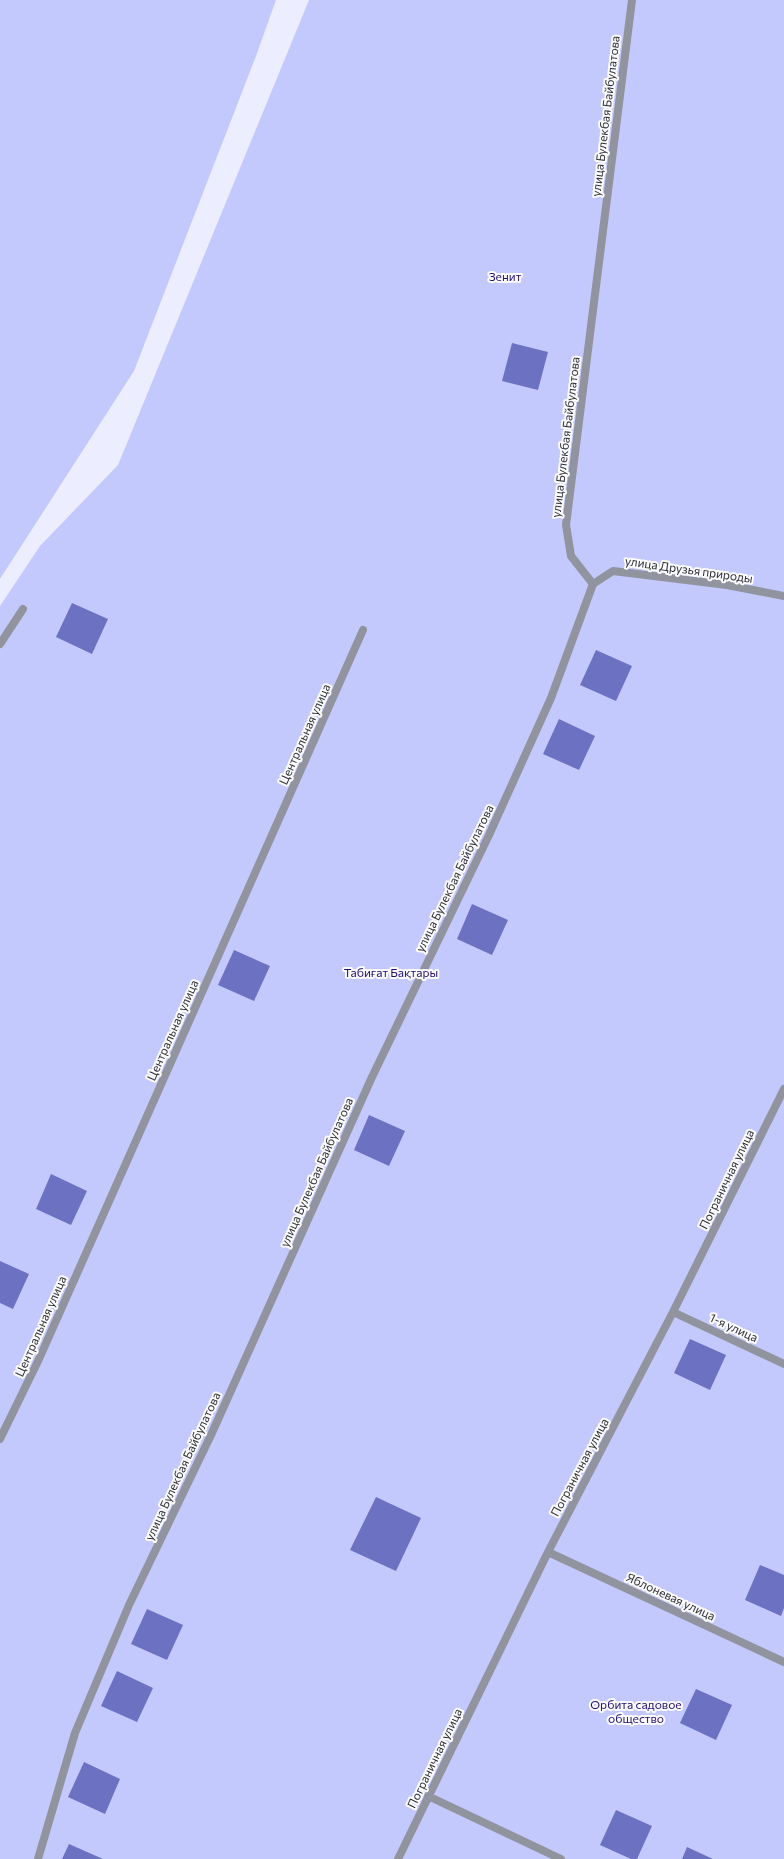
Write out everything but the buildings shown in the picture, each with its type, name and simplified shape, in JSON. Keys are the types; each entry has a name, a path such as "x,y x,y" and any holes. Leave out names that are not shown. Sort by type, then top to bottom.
{"street":[{"name":"улица Булекбая Байбулатова","path":"38,1859 74,1733 126,1612 211,1435 372,1078 492,828 551,698 593,584 571,556 566,525 632,0"},
{"name":"улица Друзья природы","path":"593,584 613,571 727,585 784,596"},
{"path":"0,644 23,609"},
{"name":"Центральная улица","path":"0,1439 39,1359 363,630"},
{"name":"Пограничная улица","path":"398,1859 548,1552 673,1312 784,1089"},
{"name":"1-я улица","path":"673,1312 784,1364"},
{"name":"Яблоневая улица","path":"548,1552 784,1662"},
{"path":"428,1796 562,1859"}],"green space":[{"path":"0,0 276,0 256,56 134,371 0,579"},
{"name":"Табиғат Бақтары","path":"309,0 784,0 784,1859 0,1859 0,606 40,546 118,465"}],"park label":[{"name":"Зенит","path":"505,276"},
{"name":"Орбита садовое общество","path":"636,1711"}]}
